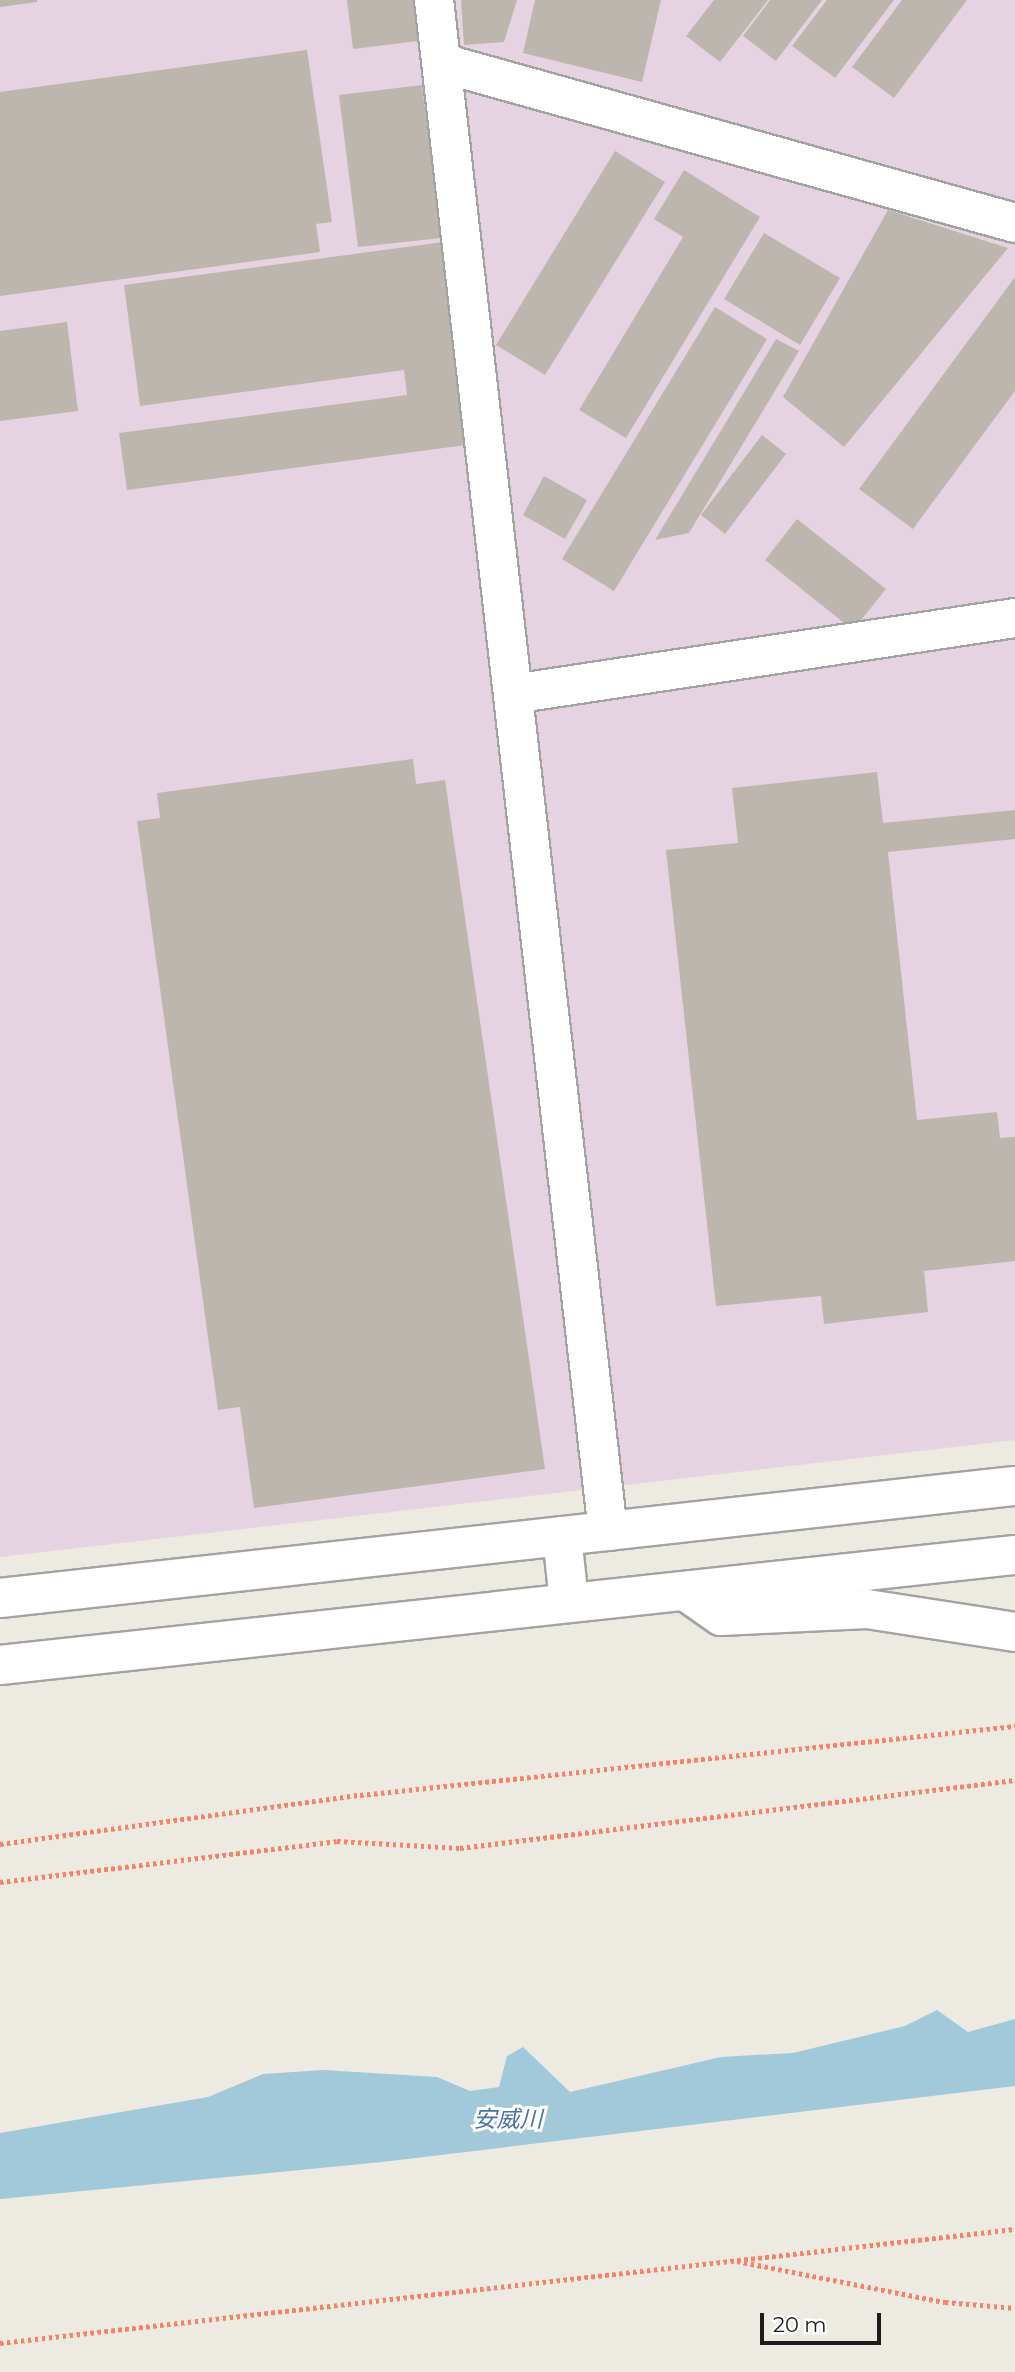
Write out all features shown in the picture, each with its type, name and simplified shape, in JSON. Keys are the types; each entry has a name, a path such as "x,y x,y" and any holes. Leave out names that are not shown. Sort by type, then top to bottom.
{"street":[{"path":"434,0 608,1531"},
{"path":"442,63 1015,223"},
{"path":"513,694 1015,618"},
{"path":"0,1598 1015,1486"},
{"path":"562,1536 569,1602"},
{"path":"0,1665 569,1602 688,1593 1015,1555"},
{"path":"688,1593 721,1616 867,1609 1015,1632"}],"path":[{"path":"0,1844 360,1794 1015,1727"},
{"path":"0,1882 337,1841 460,1848 1015,1780"},
{"path":"0,2343 1015,2229"},
{"path":"732,2260 945,2302 1015,2308"}],"shaded area":[{"path":"0,0 1015,0 1015,1440 0,1557"}],"water":[{"name":"安威川","path":"937,2010 968,2032 1015,2019 1015,2086 382,2162 0,2199 0,2133 208,2097 263,2074 323,2070 437,2077 470,2091 499,2087 507,2056 523,2047 570,2092 721,2057 793,2053 905,2026"}],"building":[{"path":"0,0 37,0 37,2 0,7"},
{"path":"347,0 413,0 418,41 353,49"},
{"path":"461,0 517,0 504,42 464,45"},
{"path":"535,0 661,0 642,82 523,53"},
{"path":"714,0 768,0 720,62 686,36"},
{"path":"770,0 822,0 776,61 743,36"},
{"path":"827,0 894,0 835,78 792,46"},
{"path":"902,0 967,0 894,98 852,67"},
{"path":"307,50 332,222 316,224 320,252 0,296 0,92"},
{"path":"422,85 441,238 358,247 339,95"},
{"path":"615,151 665,182 545,375 496,345"},
{"path":"684,170 760,217 626,438 579,410 683,237 654,219"},
{"path":"888,210 1008,248 844,447 783,397"},
{"path":"764,233 840,278 800,345 724,299"},
{"path":"443,242 466,445 127,490 119,433 407,395 404,370 140,406 124,285"},
{"path":"1015,277 1015,391 913,529 859,489"},
{"path":"715,307 767,339 614,591 562,559"},
{"path":"67,322 78,411 0,421 0,331"},
{"path":"776,339 799,351 689,533 655,540"},
{"path":"762,435 786,454 725,534 701,515"},
{"path":"544,476 587,500 565,539 523,515"},
{"path":"797,519 886,589 853,630 765,560"},
{"path":"413,759 416,784 445,780 545,1469 254,1508 240,1407 218,1410 137,821 160,818 157,793"},
{"path":"877,772 883,823 1015,810 1015,839 888,852 917,1120 997,1112 1000,1138 1015,1137 1015,1261 924,1271 928,1312 824,1324 821,1296 716,1306 666,850 738,843 732,788"}]}
